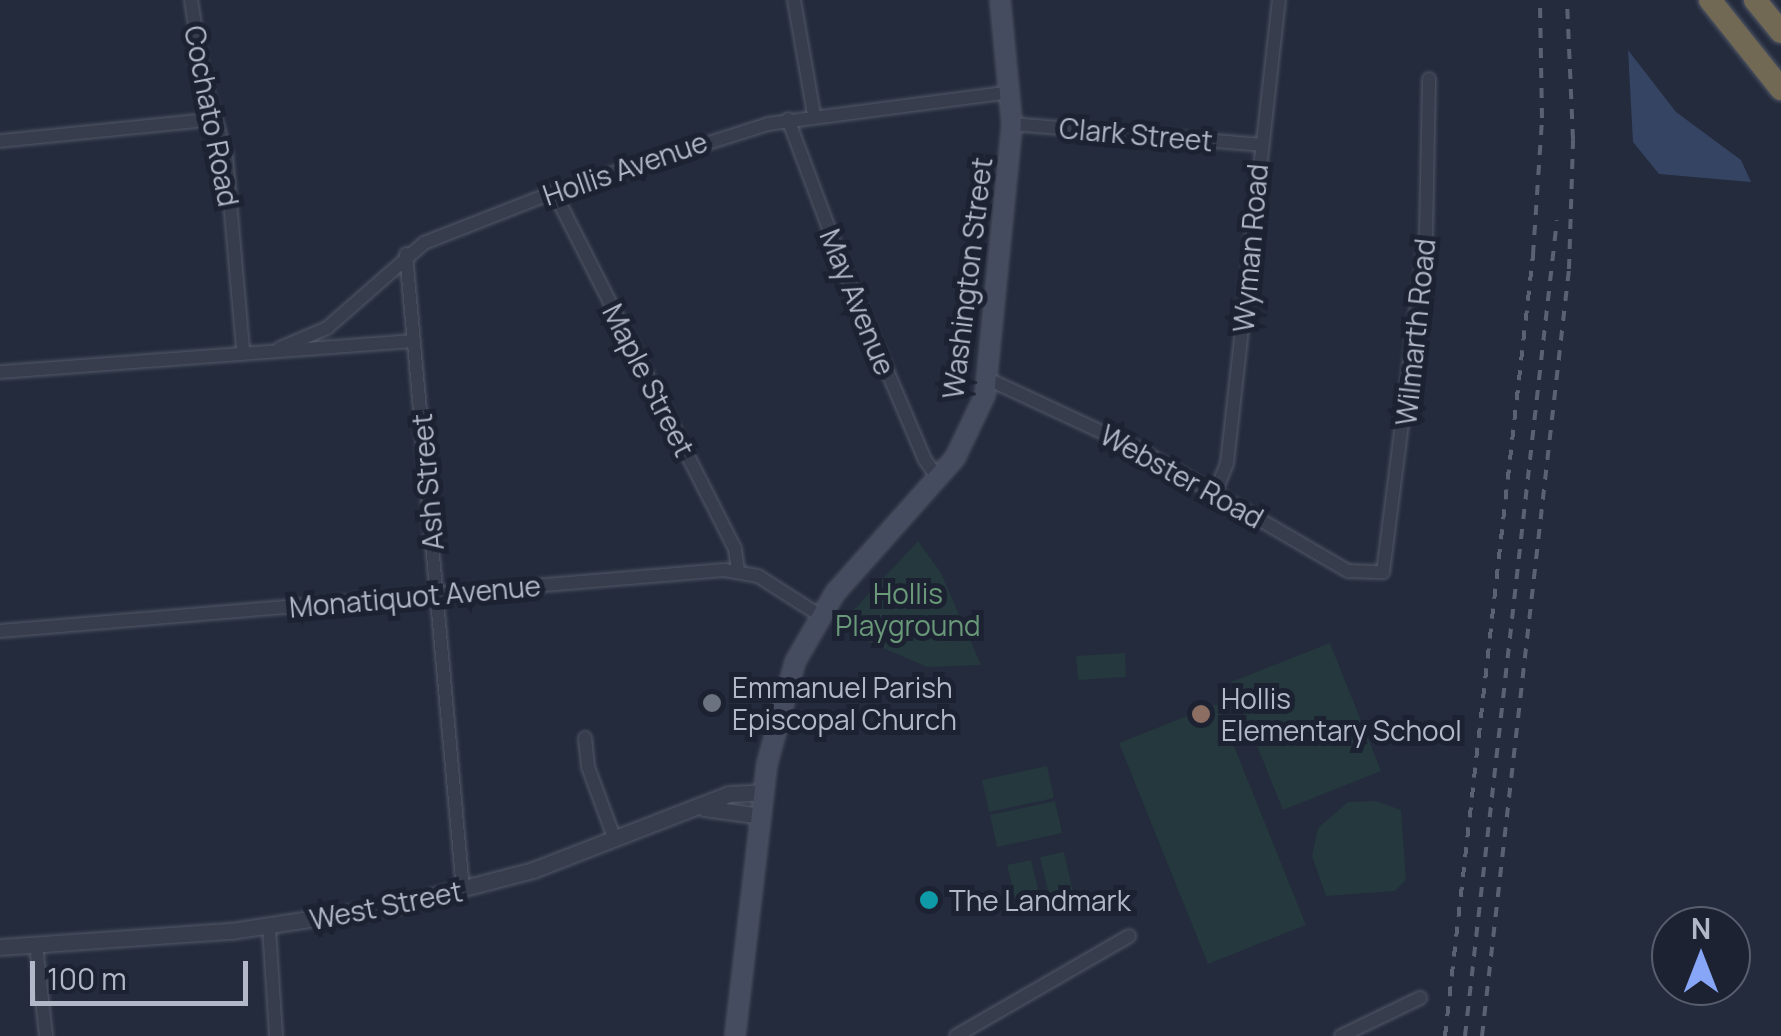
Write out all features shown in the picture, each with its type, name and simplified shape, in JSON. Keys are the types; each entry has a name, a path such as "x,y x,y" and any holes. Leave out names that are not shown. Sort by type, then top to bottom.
{"highway":[{"path":"1710,0 1781,89"},
{"path":"1755,0 1781,32"}],"main road":[{"name":"Washington Street","path":"735,1036 764,792 784,692 819,615 939,479 970,434 988,379 1012,124 1012,92 1000,0"}],"street":[{"name":"Cochato Road","path":"191,0 227,168 243,352"},
{"path":"794,0 814,115"},
{"name":"Wyman Road","path":"1215,494 1227,463 1279,0"},
{"name":"Wilmarth Road","path":"1374,576 1388,562 1426,236 1430,80"},
{"name":"Hollis Avenue","path":"280,348 327,328 406,254 456,227 554,192 788,119 1012,92"},
{"path":"0,141 216,118"},
{"name":"May Avenue","path":"788,119 846,274 939,479"},
{"name":"Clark Street","path":"1012,124 1260,145"},
{"name":"Maple Street","path":"554,192 736,550 738,570"},
{"name":"Ash Street","path":"406,254 464,890"},
{"name":"Hollis Avenue","path":"0,372 280,348 414,341"},
{"name":"Webster Road","path":"988,379 1050,403 1348,571 1374,576"},
{"path":"738,570 819,615"},
{"name":"Monatiquot Avenue","path":"0,631 738,570"},
{"path":"585,738 588,767 614,840"},
{"name":"West Street","path":"0,947 269,927 464,890 614,840 729,794 764,792"},
{"name":"West Street","path":"700,808 761,816"},
{"path":"269,927 276,1036"},
{"path":"956,1036 1129,936"},
{"path":"36,946 46,1036"},
{"path":"1341,1036 1420,998"}],"green space":[{"name":"Hollis Playground","path":"918,541 941,573 981,665 927,667 837,628"},
{"path":"1330,643 1381,771 1283,810 1231,682"},
{"path":"1125,653 1126,677 1078,680 1076,656"},
{"path":"1217,704 1306,925 1208,964 1119,743"},
{"path":"1047,766 1054,798 989,812 982,780"},
{"path":"1055,801 1062,833 997,847 990,815"},
{"path":"1376,801 1401,810 1406,880 1395,891 1326,896 1312,856 1318,828 1348,802"},
{"path":"1064,852 1075,901 1052,907 1040,857"},
{"path":"1031,860 1043,909 1019,915 1007,865"}],"water":[{"path":"1628,50 1676,112 1741,160 1751,182 1659,174 1633,142"}],"railway":[{"path":"1445,1036 1533,255 1542,118 1540,0"},
{"path":"1482,1036 1569,269 1573,139 1567,0"},
{"path":"1465,1036 1557,220"}],"place":[{"name":"Emmanuel Parish Episcopal Church","path":"712,703"},
{"name":"Hollis Elementary School","path":"1201,714"},
{"name":"The Landmark","path":"929,900"}]}
